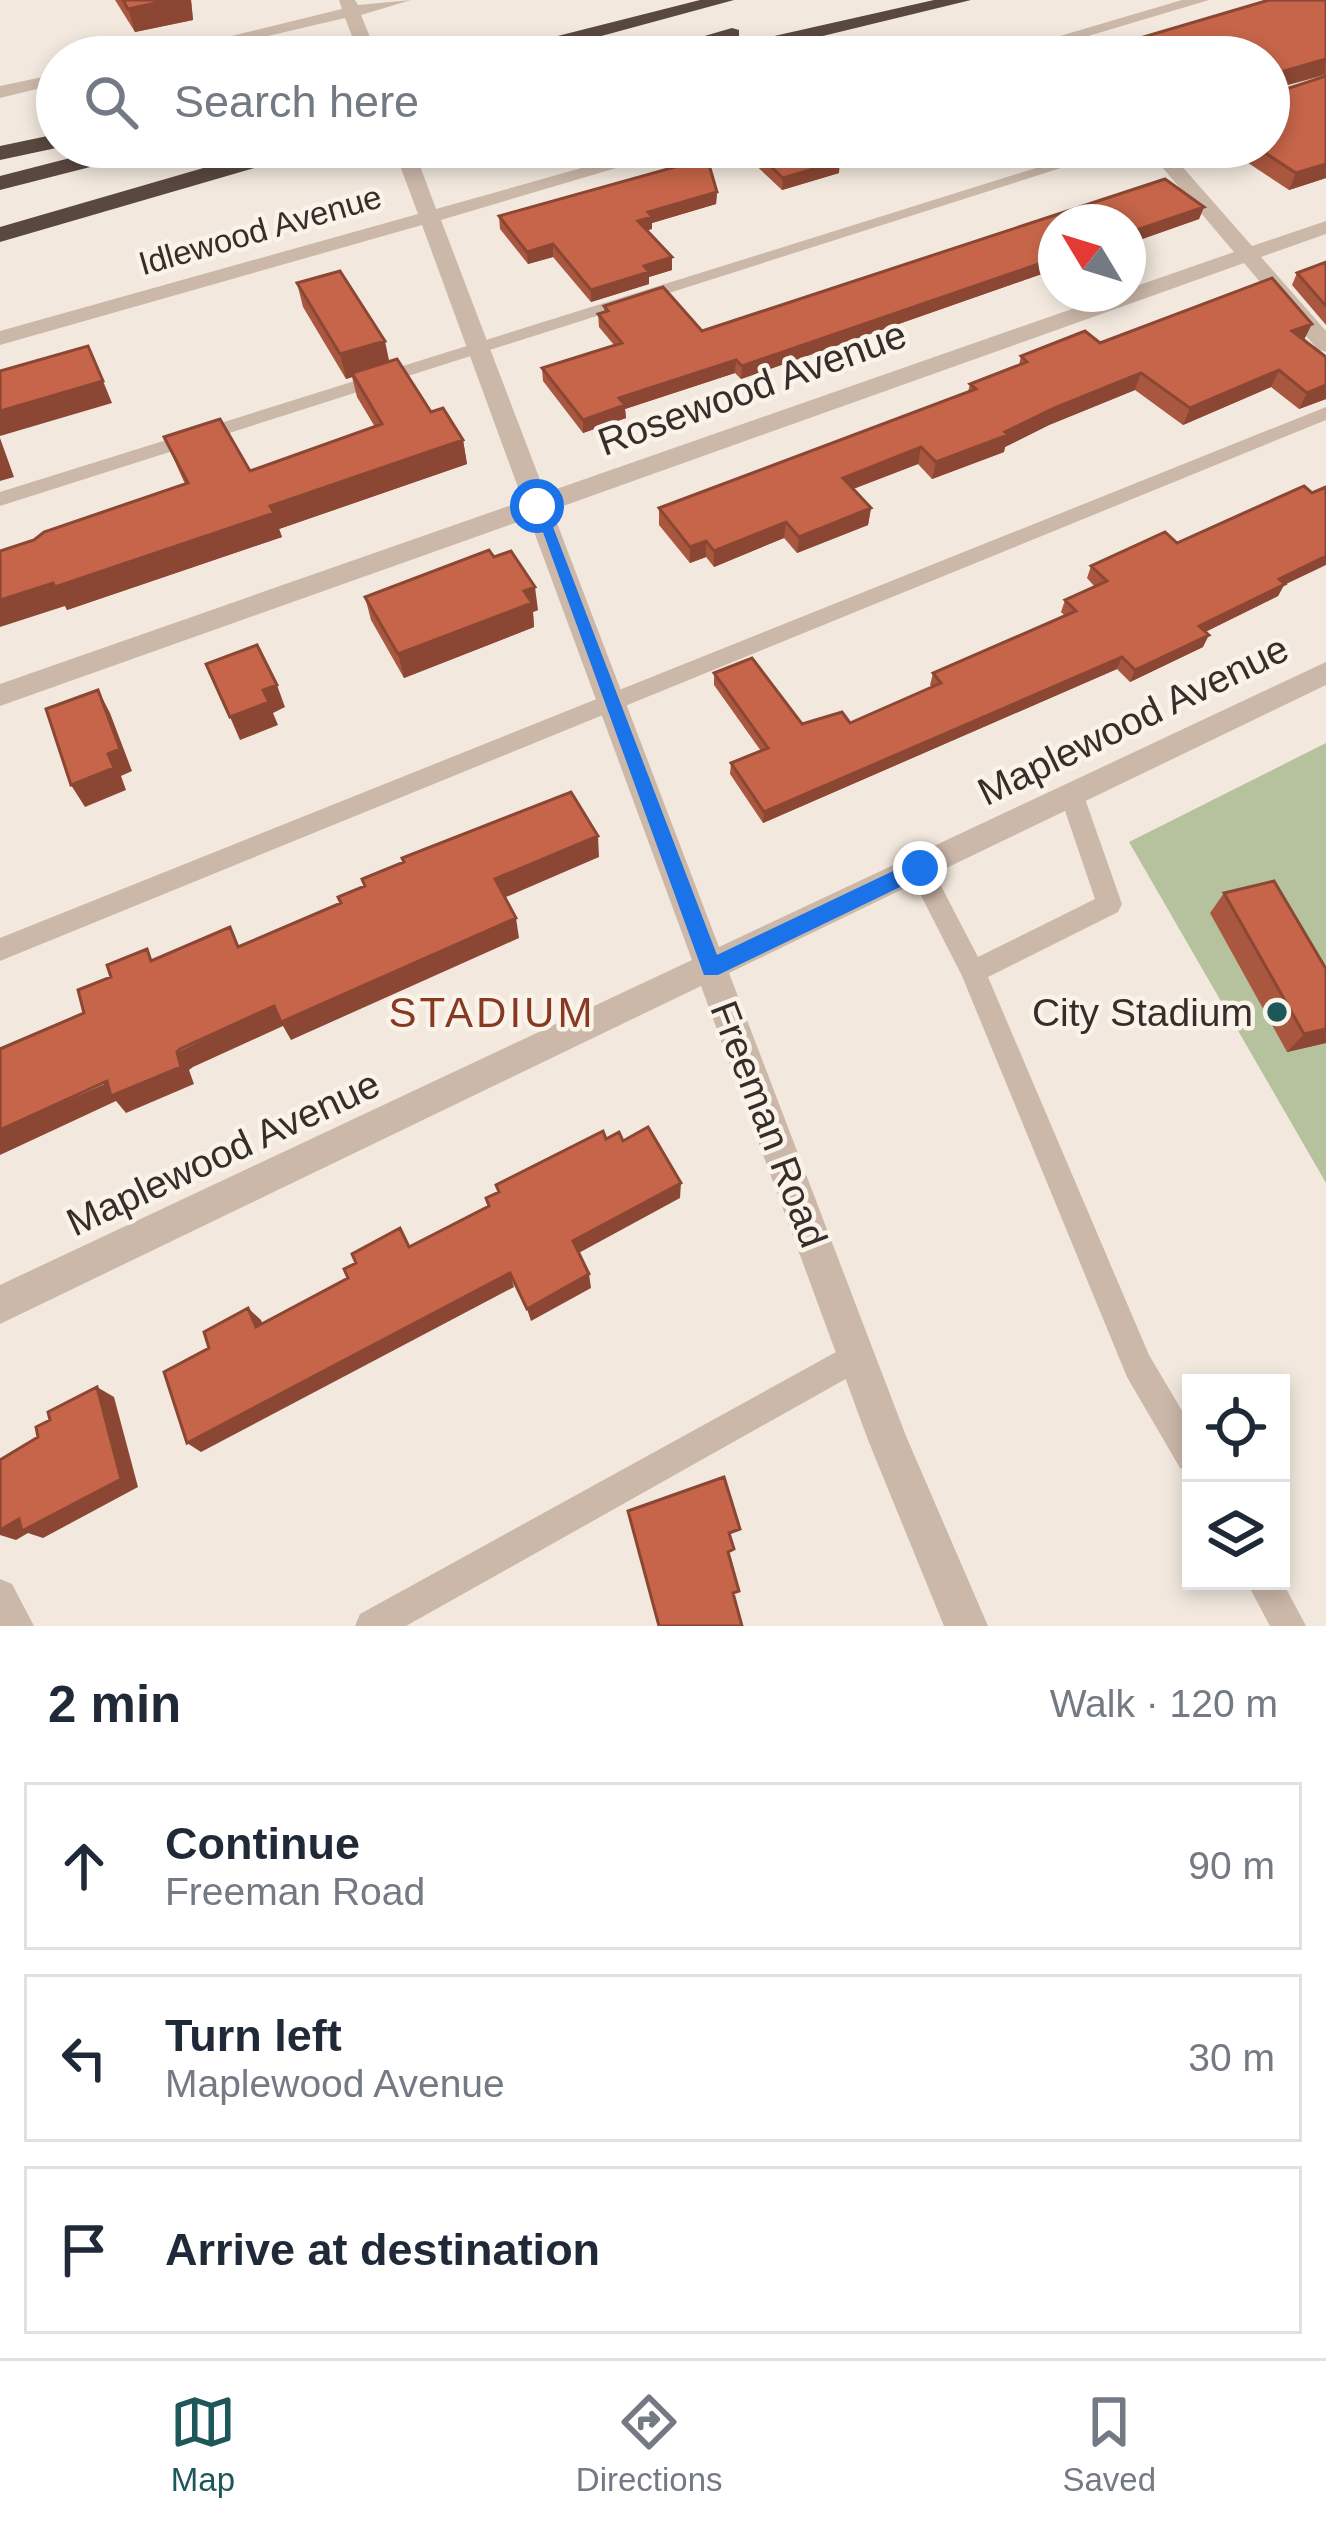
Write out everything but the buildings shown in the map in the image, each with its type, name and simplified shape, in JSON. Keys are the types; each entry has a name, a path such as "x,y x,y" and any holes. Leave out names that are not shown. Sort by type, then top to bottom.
{"highway":[{"path":"581,36 724,0"},
{"path":"723,36 860,0"},
{"path":"801,36 961,0"},
{"path":"0,153 36,145"},
{"path":"0,183 59,168"},
{"path":"0,235 229,168"}],"street":[{"path":"235,36 350,6 403,0"},
{"path":"1074,36 1201,0"},
{"path":"350,6 361,36"},
{"path":"0,92 36,84"},
{"name":"Freeman Road","path":"410,168 856,1356 966,1626"},
{"name":"Idlewood Avenue","path":"0,338 603,168"},
{"path":"1173,168 1326,345"},
{"name":"Rosewood Avenue","path":"0,694 1326,227"},
{"name":"Maplewood Avenue","path":"0,1305 1326,673"}],"lane":[{"path":"0,499 1052,168"},
{"path":"0,950 1326,413"},
{"path":"973,972 1109,904 1072,796"},
{"path":"920,868 973,972 1138,1366 1182,1442"},
{"path":"372,1626 856,1356"},
{"path":"1268,1590 1288,1626"},
{"path":"0,1596 17,1626"}],"green space":[{"name":"City Stadium","path":"1326,743 1326,1183 1129,842"}],"place":[{"name":"City Stadium","path":"1277,1012"}],"district":[{"name":"STADIUM","path":"492,1012"}],"route":[{"path":"537,506 711,968 920,868"}]}
